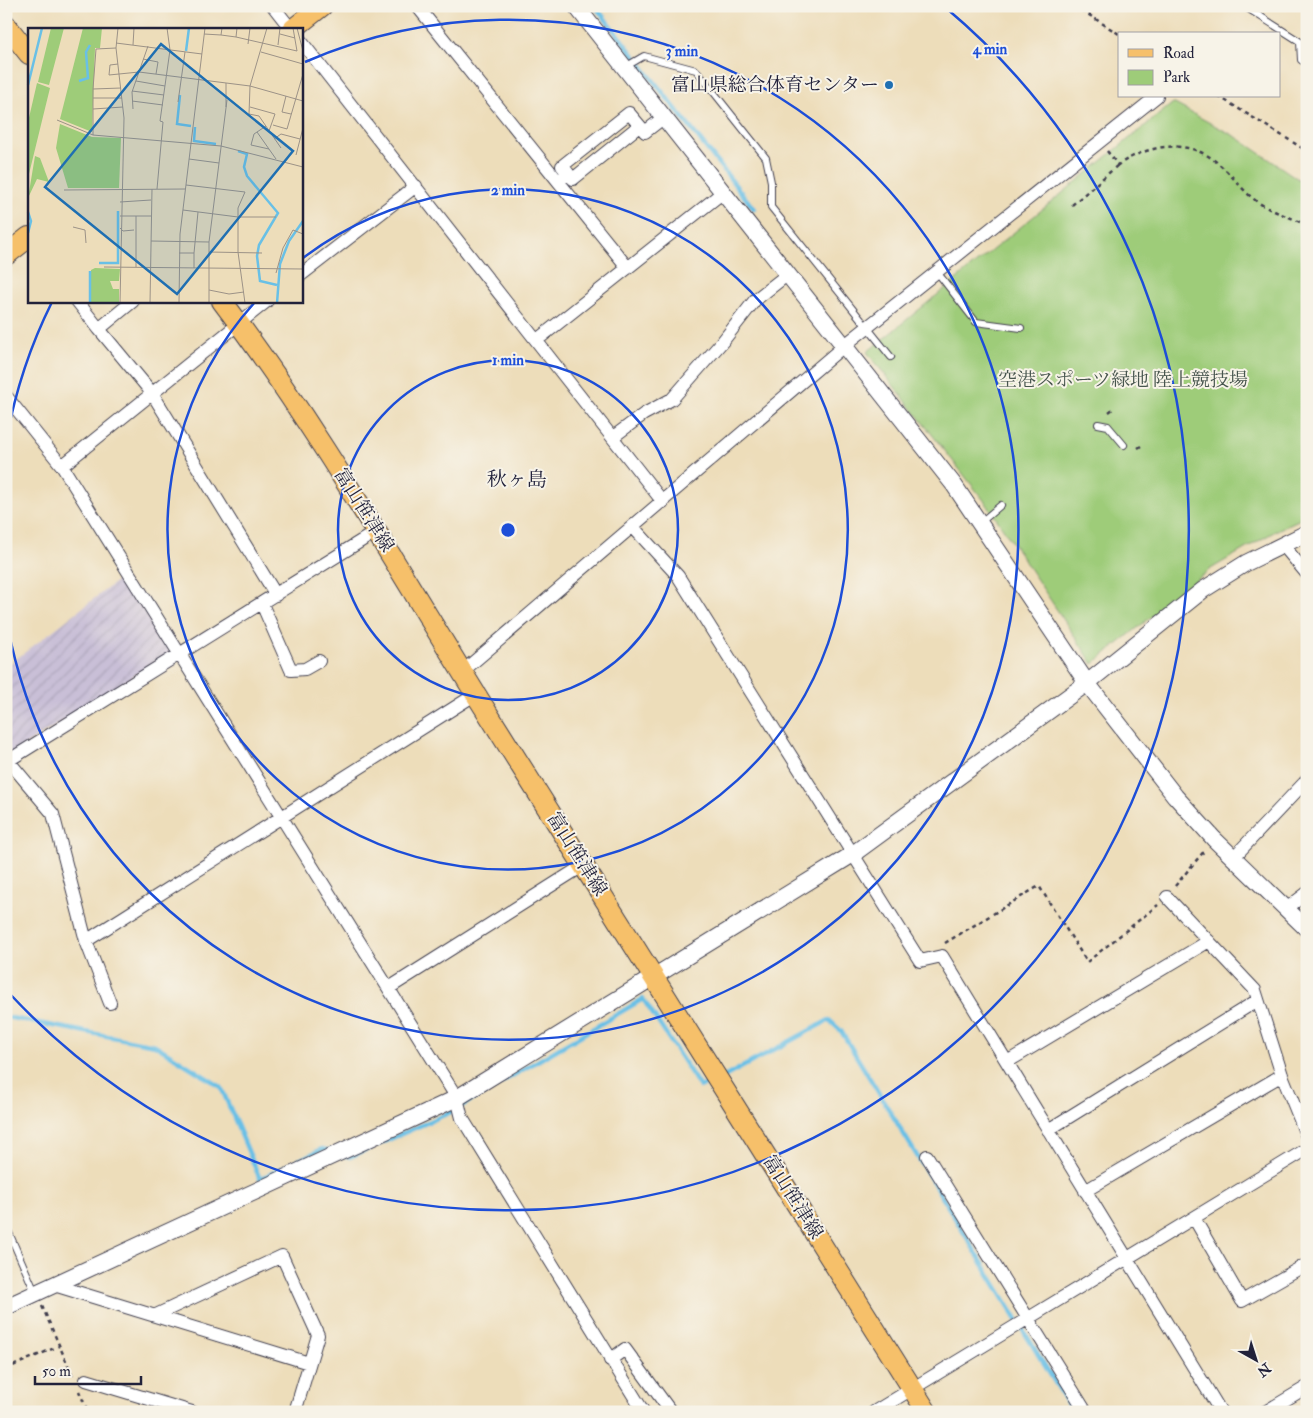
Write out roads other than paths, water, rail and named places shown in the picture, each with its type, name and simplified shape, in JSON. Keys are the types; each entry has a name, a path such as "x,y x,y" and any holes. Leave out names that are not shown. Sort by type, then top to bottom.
{"main road":[{"path":"293,28 322,6"},
{"path":"6,25 28,53"},
{"path":"6,255 28,240"},
{"name":"富山笹津線","path":"223,302 280,380 377,531 476,694 927,1412"}],"street":[{"path":"273,6 291,28"},
{"path":"417,6 563,177 628,268"},
{"path":"576,6 629,64 663,118 845,345 981,522 1087,683 1175,796 1214,839 1307,929"},
{"path":"302,42 663,502"},
{"path":"463,671 845,345 937,272 1069,162 1154,98"},
{"path":"563,177 562,166 629,113 645,132 663,118"},
{"path":"302,274 416,186"},
{"path":"537,340 722,193"},
{"path":"612,437 644,414 672,399 723,342 755,300 788,274"},
{"path":"78,302 152,393 276,595"},
{"path":"99,329 132,302"},
{"path":"62,466 266,302"},
{"path":"6,396 11,410 62,466 181,655 457,1098 462,1118 610,1360 643,1410"},
{"path":"633,527 678,576 920,961 942,956 1221,1412"},
{"path":"110,1003 86,942 53,814 7,760 181,655 377,531"},
{"path":"6,1307 457,1098 852,854 1087,683 1204,590 1282,544 1307,533"},
{"path":"1282,544 1307,574"},
{"path":"262,604 291,670 304,669 320,661"},
{"path":"86,942 476,694"},
{"path":"1233,858 1307,780"},
{"path":"389,988 584,865"},
{"path":"1286,909 1307,893"},
{"path":"1167,897 1255,990 1282,1076 1307,1137"},
{"path":"1007,1062 1209,941"},
{"path":"1048,1130 1258,1000"},
{"path":"1085,1191 1282,1076"},
{"path":"874,1412 1307,1149"},
{"path":"927,1156 1086,1412"},
{"path":"1194,1218 1242,1301 1307,1264"},
{"path":"156,1315 282,1256 318,1335 295,1412"},
{"path":"54,1285 310,1363"},
{"path":"610,1360 625,1349 671,1412"},
{"path":"86,1380 171,1409 192,1412"},
{"path":"1265,1412 1307,1387"}],"lane":[{"path":"1244,6 1304,44 1301,60 1307,64"},
{"path":"629,64 641,57 696,70 766,158 771,182 771,207 891,358"},
{"path":"937,272 976,322 1021,328"},
{"path":"1098,424 1108,426 1124,445"},
{"path":"981,522 1001,505"},
{"path":"6,1226 36,1293"}],"waterway":[{"path":"595,6 754,209"},
{"path":"344,1155 350,1157 451,1112 643,999 700,1087 712,1082"},
{"path":"6,1017 155,1045 221,1087 260,1179 322,1149 330,1151"},
{"path":"722,1078 829,1020 841,1031 1073,1412"}],"place":[{"name":"富山県総合体育センター","path":"889,85"}],"district":[{"name":"秋ヶ島","path":"517,479"}],"park label":[{"name":"空港スポーツ緑地 陸上競技場","path":"1123,380"}]}
